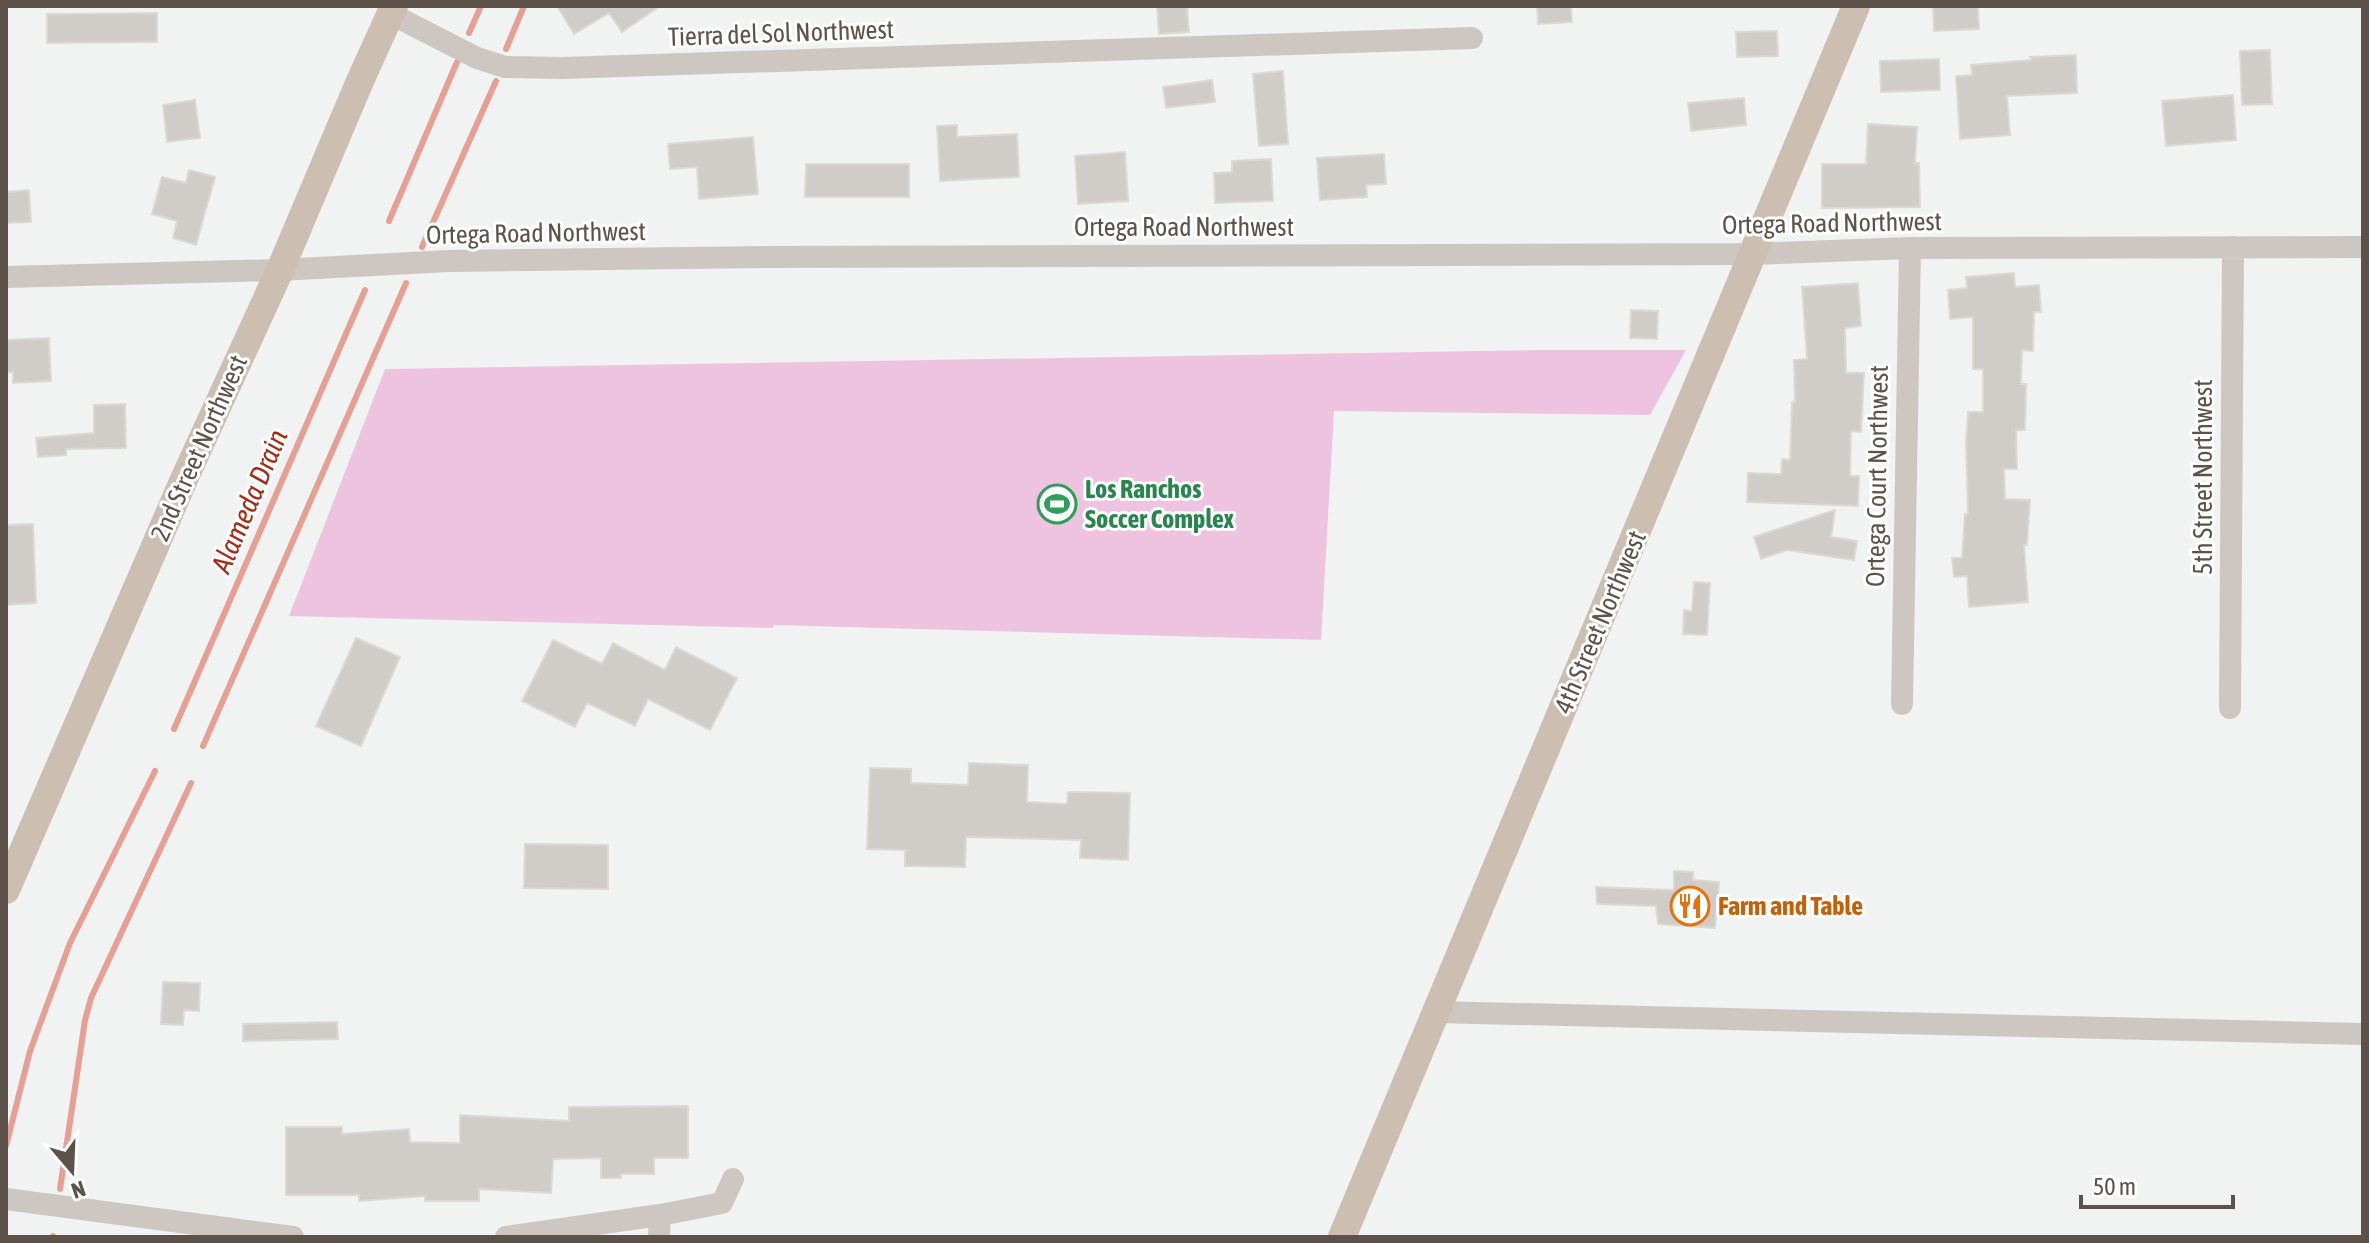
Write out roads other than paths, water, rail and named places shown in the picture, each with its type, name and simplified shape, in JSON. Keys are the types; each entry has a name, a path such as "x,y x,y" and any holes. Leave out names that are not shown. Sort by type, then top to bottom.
{"main road":[{"name":"4th Street Northwest","path":"1342,1237 1856,6"},
{"name":"2nd Street Northwest","path":"6,890 172,506 280,270 393,10"}],"street":[{"name":"Tierra del Sol Northwest","path":"393,10 477,58 505,67 562,68 1472,38"},
{"name":"5th Street Northwest","path":"2230,708 2233,247"},
{"name":"Ortega Road Northwest","path":"6,277 280,270 448,261 1753,254 1910,248 2363,247"},
{"name":"Ortega Court Northwest","path":"1902,704 1910,248"},
{"path":"1435,1012 2363,1034"},
{"path":"506,1237 660,1226 722,1203 733,1179"},
{"path":"6,1199 293,1237"}],"waterway":[{"name":"Alameda Drain","path":"469,33 481,6"},
{"path":"506,49 524,6"},
{"name":"Alameda Drain","path":"389,221 457,62"},
{"path":"422,247 496,81"},
{"path":"203,746 406,283"},
{"name":"Alameda Drain","path":"174,729 365,290"},
{"name":"Alameda Drain","path":"6,1146 30,1051 70,943 155,771"},
{"path":"60,1189 91,998 191,783"}],"place":[{"name":"Los Ranchos Soccer Complex","path":"1057,504"},
{"name":"Farm and Table","path":"1690,906"}]}
